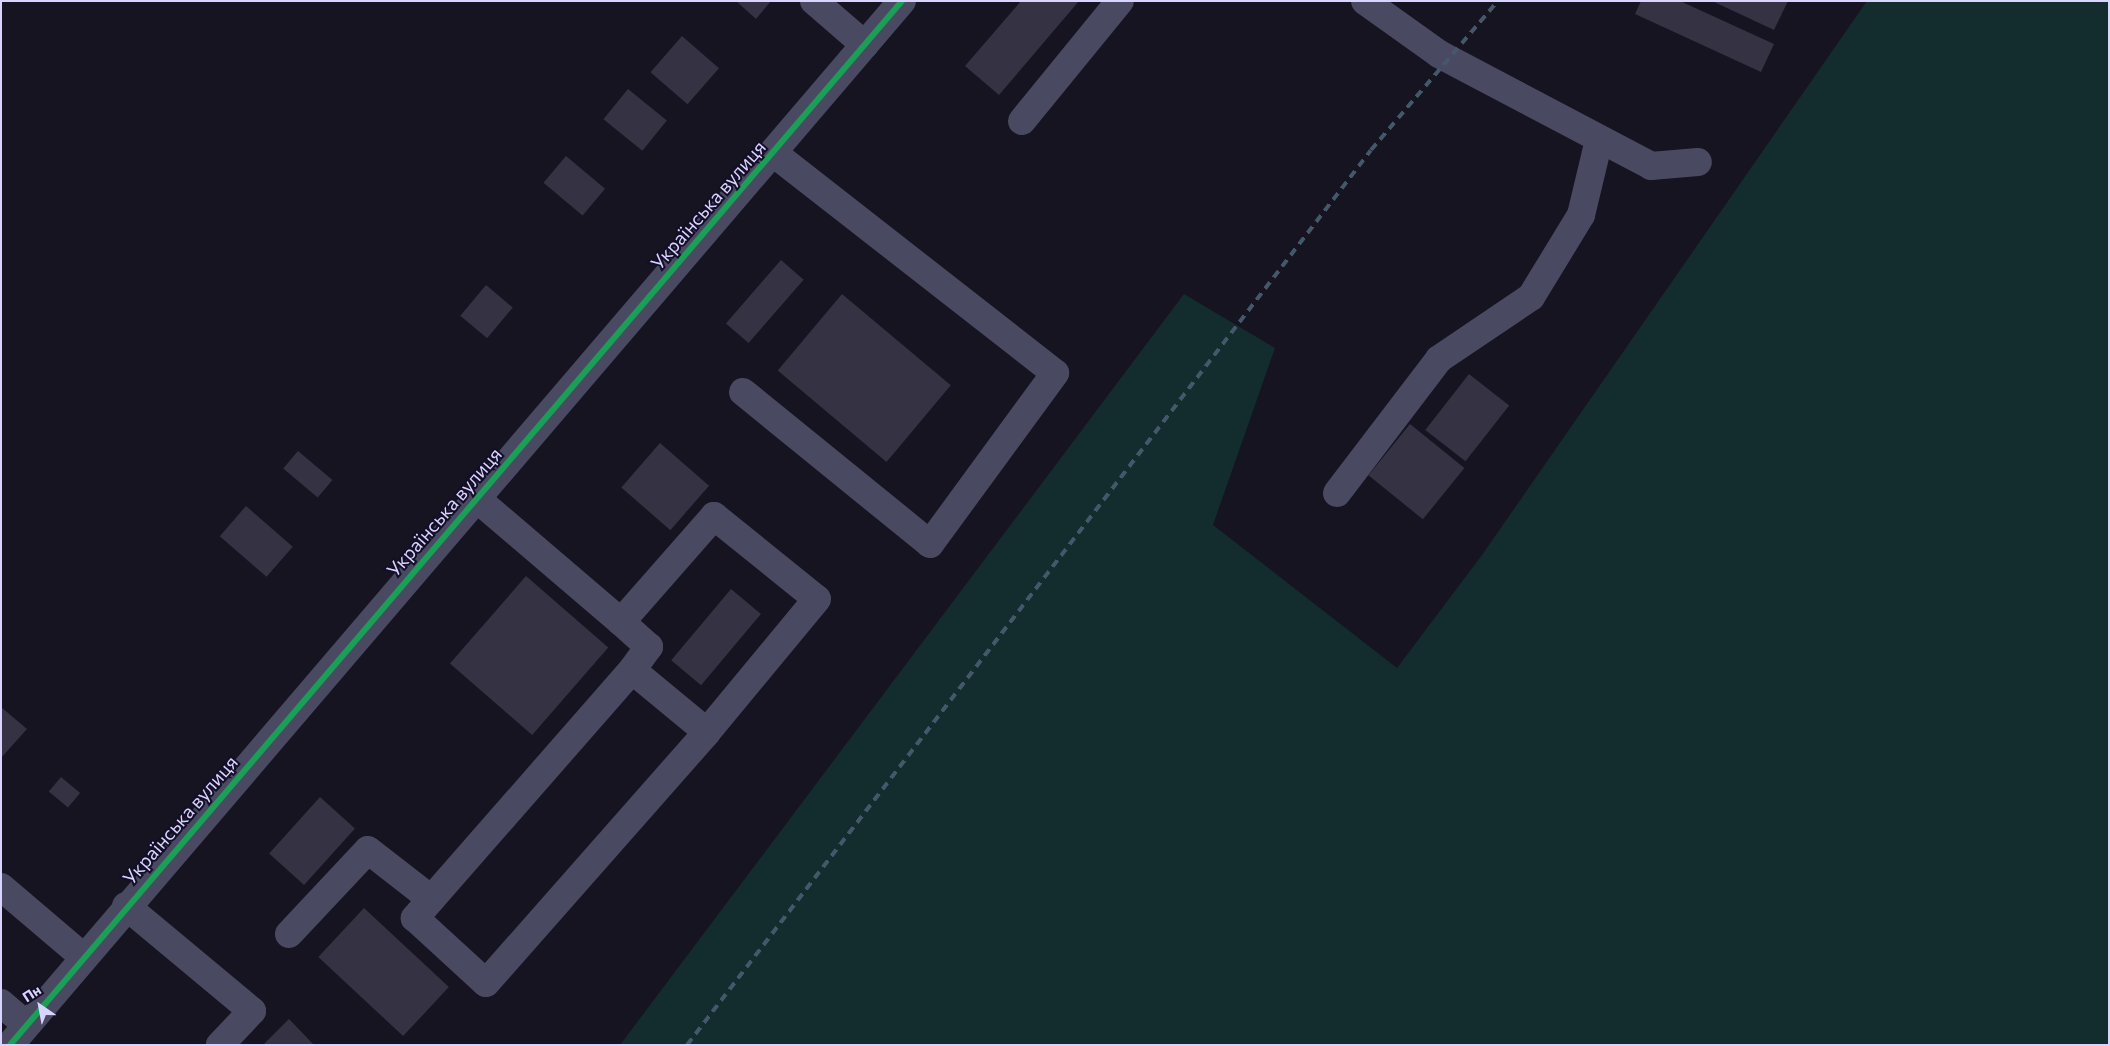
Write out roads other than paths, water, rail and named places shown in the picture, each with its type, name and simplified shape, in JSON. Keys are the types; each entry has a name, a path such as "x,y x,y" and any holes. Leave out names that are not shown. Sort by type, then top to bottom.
{"street":[{"path":"814,1 865,45"},
{"name":"Українська вулиця","path":"17,1034 902,1"},
{"path":"1022,121 1120,1"},
{"path":"1365,1 1439,54 1651,166 1698,162"},
{"path":"1337,493 1439,359 1531,296 1580,215 1599,140"},
{"path":"743,392 930,544 1054,374 772,152"},
{"path":"476,498 649,647 632,670 415,918 486,983 707,732 817,599 714,516 621,622"},
{"path":"632,670 707,732"},
{"path":"289,934 368,850 431,899"},
{"path":"1,887 82,956"},
{"path":"126,906 252,1011 220,1045"},
{"path":"1,1003 17,1034"}],"railway":[{"path":"687,1045 1371,150 1498,1"}]}
